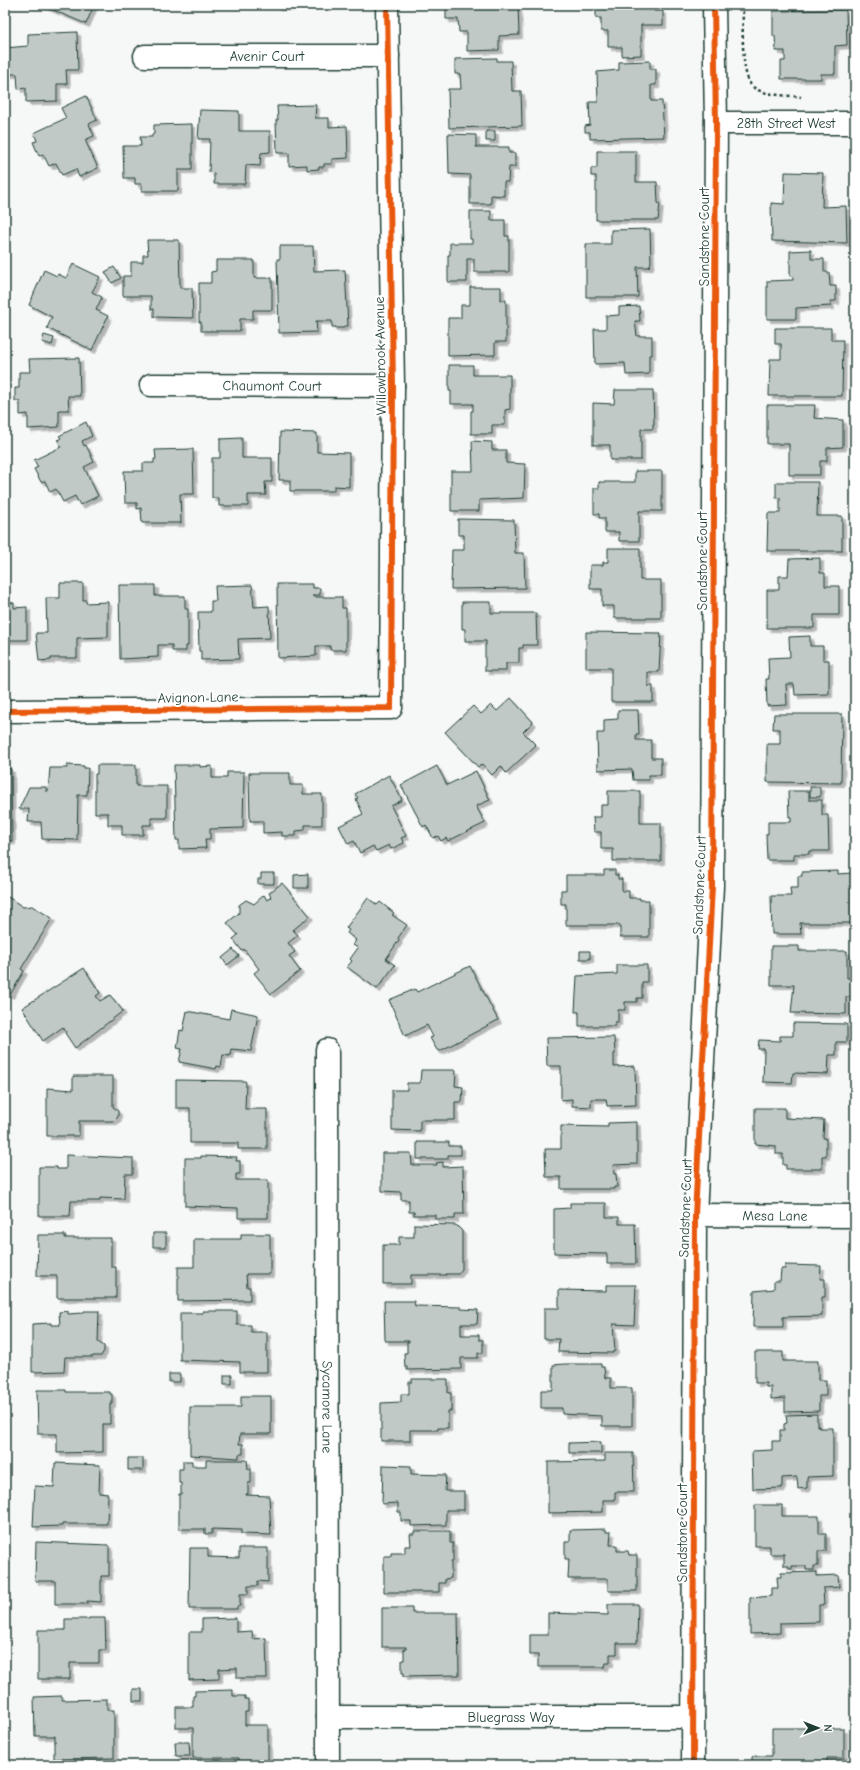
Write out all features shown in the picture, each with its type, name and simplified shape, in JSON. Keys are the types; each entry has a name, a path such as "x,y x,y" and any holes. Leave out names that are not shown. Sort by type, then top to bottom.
{"street":[{"name":"Willowbrook Avenue","path":"388,5 393,386 391,708"},
{"name":"Sandstone Court","path":"693,1765 696,1215 712,886 716,123 714,5"},
{"name":"Avenir Court","path":"145,56 388,56"},
{"name":"28th Street West","path":"716,123 855,123"},
{"name":"Chaumont Court","path":"152,385 393,386"},
{"name":"Avignon Lane","path":"5,711 391,708"},
{"name":"Sycamore Lane","path":"327,1050 328,1765"},
{"name":"Mesa Lane","path":"696,1215 855,1216"},
{"name":"Bluegrass Way","path":"328,1717 693,1717"}],"path":[{"path":"743,5 746,74 752,86 763,91 804,97"}],"building":[{"path":"41,5 94,5 86,24"},
{"path":"276,5 302,5 302,7 276,7"},
{"path":"446,5 518,5 519,35 499,36 499,50 467,51 467,32 459,32 458,19 446,19"},
{"path":"596,5 654,5 654,11 663,11 663,25 641,25 641,55 622,56 622,47 608,47 608,31 601,31 601,18 596,18"},
{"path":"846,10 847,45 835,46 835,74 821,74 821,79 781,79 781,61 785,61 785,51 776,51 775,36 773,36 773,11"},
{"path":"77,32 78,70 66,70 67,84 57,84 57,101 26,102 26,88 18,89 17,74 5,74 5,48 28,46 28,34"},
{"path":"497,58 497,61 511,61 512,91 521,91 522,126 449,128 448,89 461,89 460,74 455,74 455,59"},
{"path":"650,61 650,69 656,69 656,85 651,85 651,101 662,101 664,137 590,139 590,132 585,132 585,126 590,125 589,102 598,102 597,72 619,70 619,62"},
{"path":"86,96 97,120 89,124 94,136 85,140 98,168 79,177 76,169 62,175 56,163 49,166 43,154 39,156 33,142 37,141 34,133 66,118 61,108"},
{"path":"316,105 315,118 329,118 329,127 347,126 348,158 332,159 332,164 324,164 324,167 319,167 319,169 307,170 307,165 289,166 289,153 277,153 277,106"},
{"path":"200,110 239,111 239,131 270,131 270,152 261,153 260,166 246,165 245,184 214,184 214,173 209,172 210,139 198,139"},
{"path":"192,124 192,170 178,170 178,191 142,191 142,184 135,184 135,178 124,178 123,146 141,146 140,137 152,137 152,134 154,134 154,125"},
{"path":"486,131 495,131 495,141 486,141"},
{"path":"448,134 476,135 476,147 509,147 509,153 515,153 515,167 509,167 508,182 504,182 504,196 491,195 491,204 470,204 470,175 449,174"},
{"path":"597,151 636,151 636,182 657,182 658,203 660,204 658,220 596,220 596,176 591,176 591,168 597,168"},
{"path":"785,172 823,173 822,207 846,206 847,243 772,241 771,203 784,204"},
{"path":"470,211 491,211 491,220 505,220 505,236 509,236 509,272 474,272 474,259 467,259 467,282 448,282 448,255 450,255 450,243 472,243 472,239 470,239"},
{"path":"650,229 651,262 649,267 637,267 638,297 586,297 586,244 611,244 611,230"},
{"path":"147,240 179,240 180,288 192,288 193,318 154,317 154,309 151,309 151,296 123,296 123,276 131,276 131,262 143,262 143,255 148,255"},
{"path":"280,246 313,246 314,271 345,270 348,326 344,326 344,328 336,328 332,327 332,321 316,321 317,332 279,333 277,259 280,259"},
{"path":"811,250 811,259 824,259 824,272 829,272 830,286 836,286 836,301 830,301 831,306 796,308 796,319 767,319 767,281 793,280 793,277 790,276 790,251"},
{"path":"216,260 254,260 254,278 272,278 272,310 253,310 253,319 240,319 240,331 201,331 201,322 199,322 199,283 211,283 211,272 216,271"},
{"path":"73,264 100,277 92,292 102,297 96,310 108,316 92,350 47,328 52,317 29,305 44,270 66,278"},
{"path":"114,267 121,278 112,283 105,272"},
{"path":"470,287 501,287 501,300 506,300 506,342 495,342 495,355 448,356 448,318 461,318 461,305 470,305"},
{"path":"639,306 640,321 635,321 637,336 652,336 652,355 649,355 649,374 626,375 625,363 595,364 594,329 606,329 606,316 619,315 619,307"},
{"path":"775,328 831,328 831,340 843,340 842,396 769,396 770,359 781,359 781,344 775,344"},
{"path":"44,335 54,338 52,345 42,342"},
{"path":"79,358 80,396 68,396 69,410 59,410 59,427 28,429 28,414 20,415 20,401 15,401 15,388 19,388 19,372 30,372 29,359"},
{"path":"449,365 473,365 473,375 510,375 510,409 505,410 505,425 492,425 492,434 471,434 471,411 473,411 473,404 451,404 451,391 449,391"},
{"path":"615,390 653,390 654,424 653,429 641,429 641,460 610,460 610,445 593,445 593,403 614,404"},
{"path":"767,405 815,405 814,418 843,420 843,447 827,448 827,461 820,461 820,475 789,475 789,444 767,444"},
{"path":"86,422 92,436 82,441 84,446 86,445 94,462 84,467 98,496 80,505 75,496 63,502 56,489 50,492 45,481 41,482 34,469 38,467 34,460 61,447 58,440 61,438 59,436"},
{"path":"280,432 317,433 317,452 349,453 349,487 334,486 334,491 290,491 290,480 279,480"},
{"path":"242,438 242,458 272,458 272,482 265,482 266,495 248,495 248,506 219,506 219,498 212,498 212,458 220,458 220,439"},
{"path":"472,441 492,442 492,450 506,450 506,463 525,464 524,498 479,500 479,511 451,511 451,471 473,471"},
{"path":"193,449 194,494 180,494 181,523 142,523 141,508 137,509 137,503 125,503 124,471 143,471 143,463 154,463 154,459 156,459 155,450"},
{"path":"635,471 662,471 662,511 639,511 639,541 619,541 619,532 605,532 605,518 599,518 599,514 594,514 594,488 599,488 599,482 635,482"},
{"path":"776,482 818,482 817,516 842,516 842,551 767,551 768,513 780,513 780,498 776,498"},
{"path":"458,519 514,520 515,553 524,553 525,588 451,589 452,550 464,550 464,535 458,535"},
{"path":"608,548 640,548 640,580 661,580 661,618 614,618 614,606 602,606 602,589 590,589 590,565 603,565 603,562 608,562"},
{"path":"820,558 820,573 825,573 825,586 839,586 839,615 814,615 814,628 767,628 767,590 779,590 779,576 788,576 789,559"},
{"path":"60,583 83,583 83,600 86,600 86,603 108,602 108,637 77,638 77,658 51,658 51,660 39,661 36,633 47,633 46,598 60,598"},
{"path":"277,584 313,584 313,588 320,588 320,595 313,595 313,597 342,597 342,608 346,608 346,650 330,650 330,646 316,646 316,656 278,658"},
{"path":"119,585 155,585 155,596 185,596 185,609 188,609 188,646 186,646 186,651 172,651 172,645 158,645 158,657 120,659"},
{"path":"252,585 254,607 269,606 270,638 238,639 239,659 201,660 201,651 199,651 198,612 211,612 211,601 216,601 215,586"},
{"path":"5,602 14,603 14,608 27,607 27,640 5,640"},
{"path":"462,602 491,602 491,613 536,613 537,645 523,645 523,648 519,648 519,663 506,663 506,671 485,671 486,641 465,641 465,629 462,629"},
{"path":"586,632 661,633 659,672 648,672 648,686 653,686 653,702 611,702 611,668 586,668"},
{"path":"810,636 810,646 823,646 823,660 829,660 829,694 795,695 794,684 786,684 787,705 767,706 766,679 769,679 768,658 790,657 789,637"},
{"path":"511,698 533,722 523,732 536,745 506,773 501,766 492,775 482,764 478,767 445,732 473,706 481,714 491,705 497,711"},
{"path":"618,710 638,710 639,734 636,734 636,740 651,740 651,758 661,758 661,775 649,775 649,780 633,780 632,769 598,770 597,733 604,733 604,720 618,719"},
{"path":"774,714 842,714 841,783 767,782 767,744 780,744 780,729 773,729"},
{"path":"67,765 84,766 84,768 88,768 87,795 78,795 77,840 42,839 41,822 28,822 29,809 19,809 29,787 46,787 46,791 48,791 50,768 67,768"},
{"path":"97,765 136,765 136,786 167,786 167,818 151,818 151,825 143,825 143,835 122,835 122,825 108,825 108,813 95,813 95,774 97,774"},
{"path":"174,765 200,765 200,767 212,766 212,778 227,778 227,772 244,772 243,828 210,829 210,839 205,839 206,848 179,849 179,840 176,840"},
{"path":"437,766 447,785 476,771 490,800 476,806 485,823 448,841 446,838 441,841 438,836 433,838 426,825 423,827 401,785"},
{"path":"5,767 11,769 12,841 5,841"},
{"path":"249,773 290,773 290,785 303,785 303,794 322,794 322,825 305,825 305,830 296,831 296,836 282,836 282,832 263,833 263,821 250,821"},
{"path":"389,775 402,800 391,806 406,836 401,838 404,843 391,849 389,845 376,851 373,846 360,853 354,841 348,844 339,826 363,814 356,799 358,798 355,794"},
{"path":"810,787 820,787 820,797 810,797"},
{"path":"608,791 640,791 640,823 661,823 661,861 613,861 613,849 601,849 601,832 594,832 593,817 601,817 601,805 608,805"},
{"path":"788,791 809,791 809,800 822,800 822,815 828,815 829,851 809,851 809,854 794,854 794,860 767,860 766,834 768,834 768,822 791,822 791,817 789,817"},
{"path":"604,870 615,870 615,875 618,875 618,879 622,879 622,891 629,891 629,898 649,900 649,937 620,937 620,925 566,925 566,904 561,904 561,890 566,890 566,875 604,875"},
{"path":"838,871 838,874 852,873 852,923 800,923 801,934 772,934 771,896 791,896 790,888 798,888 798,876 802,876 802,872"},
{"path":"261,873 274,873 274,884 258,884 258,879 261,879"},
{"path":"308,874 308,888 294,888 294,875"},
{"path":"282,883 310,916 293,930 298,935 288,943 295,952 289,956 300,971 271,994 254,973 259,969 244,949 242,951 233,939 238,935 227,923 239,913 239,905 246,900 254,904 264,895 267,900 271,897 269,893"},
{"path":"5,895 23,907 32,906 52,918 21,969 24,971 10,995 5,992"},
{"path":"368,898 377,905 380,902 394,913 392,915 407,925 386,959 395,965 377,989 347,967 352,961 350,959 358,948 353,945 356,940 347,933 349,930 346,928"},
{"path":"771,946 799,946 799,951 847,951 847,978 855,978 855,997 846,997 846,1014 791,1013 794,985 771,985"},
{"path":"233,949 239,956 227,965 222,958"},
{"path":"580,951 590,951 590,959 580,959"},
{"path":"617,965 647,965 647,982 642,982 642,998 637,998 637,1002 625,1002 625,1010 618,1010 618,1022 615,1022 615,1026 579,1026 579,1012 575,1012 577,976 617,974"},
{"path":"470,966 498,1020 440,1051 437,1050 430,1038 433,1037 427,1025 405,1036 389,1000 415,989 417,992"},
{"path":"84,968 100,993 96,996 100,1001 110,995 123,1011 75,1048 65,1033 66,1032 63,1027 43,1041 22,1008"},
{"path":"231,1009 258,1015 251,1051 231,1049 230,1056 223,1055 221,1067 217,1066 216,1069 179,1062 182,1049 177,1048 180,1030 183,1031 187,1011 229,1019"},
{"path":"793,1023 847,1024 847,1042 836,1042 836,1055 829,1055 828,1074 793,1073 792,1083 763,1082 764,1049 758,1049 759,1040 780,1041 780,1036 793,1036"},
{"path":"614,1037 614,1067 635,1066 636,1105 607,1106 606,1099 591,1099 591,1107 572,1106 572,1099 561,1100 561,1066 547,1066 546,1038"},
{"path":"421,1070 456,1070 455,1086 463,1087 462,1102 455,1102 455,1120 420,1120 420,1131 392,1130 392,1090 407,1090 407,1083 420,1083"},
{"path":"73,1076 113,1076 113,1107 118,1111 118,1117 114,1121 79,1121 79,1136 47,1136 47,1088 73,1090"},
{"path":"176,1080 245,1081 245,1109 267,1109 267,1149 238,1149 238,1143 190,1143 190,1108 176,1108"},
{"path":"755,1108 785,1108 785,1118 824,1120 823,1138 826,1138 826,1156 822,1156 822,1169 786,1169 786,1165 783,1165 783,1154 776,1154 776,1146 755,1144"},
{"path":"637,1122 637,1164 613,1165 614,1174 616,1174 617,1187 614,1187 614,1189 561,1189 561,1177 546,1177 545,1149 561,1149 561,1126 608,1127 608,1123"},
{"path":"417,1142 449,1142 449,1146 461,1146 461,1155 448,1155 448,1159 417,1159"},
{"path":"382,1153 411,1153 412,1165 437,1165 436,1163 443,1162 443,1167 463,1166 464,1214 455,1214 455,1219 435,1219 435,1215 414,1215 414,1212 409,1212 409,1200 401,1200 401,1192 382,1191"},
{"path":"66,1155 133,1158 133,1174 125,1174 124,1199 100,1198 100,1201 71,1201 70,1216 39,1216 39,1167 57,1167 57,1169 66,1169"},
{"path":"201,1156 237,1157 236,1161 240,1161 240,1174 236,1174 236,1180 268,1180 268,1218 238,1218 238,1208 185,1206 185,1158 201,1158"},
{"path":"570,1203 606,1203 606,1217 619,1217 619,1224 635,1224 636,1264 607,1264 607,1254 554,1253 554,1209 570,1208"},
{"path":"414,1224 456,1225 462,1231 462,1269 458,1274 411,1275 411,1284 383,1284 383,1245 399,1245 399,1237 414,1237"},
{"path":"153,1233 166,1233 166,1247 153,1247"},
{"path":"241,1234 270,1234 270,1274 246,1274 247,1287 250,1287 250,1300 178,1301 178,1267 194,1267 194,1239 241,1239"},
{"path":"38,1235 65,1235 65,1238 111,1238 111,1267 116,1267 116,1298 57,1298 57,1276 37,1276"},
{"path":"785,1265 821,1266 820,1279 825,1279 825,1297 822,1297 822,1316 783,1317 783,1327 753,1327 754,1291 774,1289 774,1281 780,1281 781,1269 785,1269"},
{"path":"606,1285 636,1285 634,1325 613,1324 615,1351 613,1351 613,1353 558,1352 559,1339 544,1339 544,1308 559,1308 559,1290 606,1291"},
{"path":"384,1301 414,1301 415,1306 461,1307 461,1309 478,1310 477,1324 461,1324 461,1335 479,1335 479,1340 483,1340 483,1353 478,1353 478,1358 461,1358 461,1369 407,1370 407,1367 405,1367 404,1353 407,1353 407,1342 409,1341 385,1341"},
{"path":"68,1311 68,1314 83,1313 84,1311 99,1311 98,1342 104,1346 104,1351 101,1356 65,1357 64,1371 32,1372 32,1324 51,1323 51,1325 60,1325 59,1312"},
{"path":"203,1311 237,1311 237,1325 251,1325 251,1332 267,1332 267,1372 240,1372 240,1362 180,1360 180,1313 203,1313"},
{"path":"755,1352 783,1352 783,1361 818,1361 818,1380 826,1380 826,1396 819,1396 819,1411 785,1412 785,1398 771,1399 771,1387 766,1387 766,1383 755,1383"},
{"path":"601,1364 601,1367 604,1367 605,1378 611,1378 611,1388 632,1388 632,1426 602,1426 602,1416 562,1414 562,1408 541,1408 541,1390 553,1390 553,1365"},
{"path":"169,1374 180,1374 180,1382 169,1382"},
{"path":"224,1375 232,1375 232,1384 224,1384"},
{"path":"412,1379 448,1379 448,1393 451,1393 451,1411 448,1411 448,1428 438,1428 438,1430 410,1430 410,1441 381,1441 381,1403 401,1402 401,1394 409,1394 409,1382 412,1382"},
{"path":"37,1390 66,1390 66,1392 110,1392 110,1394 112,1394 112,1404 110,1404 110,1424 103,1424 103,1452 57,1453 57,1434 38,1434"},
{"path":"241,1396 271,1396 271,1434 240,1434 239,1444 243,1444 243,1454 239,1454 239,1458 190,1455 190,1407 241,1407"},
{"path":"817,1414 817,1426 819,1426 819,1428 833,1428 833,1476 807,1477 807,1488 798,1489 797,1477 782,1478 782,1488 753,1489 752,1451 772,1450 772,1441 780,1441 780,1430 784,1430 784,1424 787,1423 786,1415"},
{"path":"601,1442 601,1453 569,1453 569,1443"},
{"path":"605,1453 633,1453 634,1492 615,1492 615,1500 603,1500 603,1512 548,1513 548,1462 605,1461"},
{"path":"128,1458 143,1458 143,1470 128,1470"},
{"path":"206,1460 247,1460 248,1469 251,1469 251,1483 248,1483 248,1494 246,1495 269,1496 271,1535 241,1534 241,1530 212,1529 212,1534 205,1534 205,1529 179,1529 179,1494 181,1494 181,1483 179,1483 179,1469 183,1469 183,1461 192,1461 192,1466 206,1466"},
{"path":"55,1463 100,1465 99,1493 108,1494 107,1524 62,1524 62,1526 33,1527 35,1486 54,1487"},
{"path":"383,1465 411,1466 411,1474 446,1475 445,1491 464,1491 464,1510 446,1510 446,1525 411,1526 411,1521 401,1521 401,1512 398,1512 398,1503 382,1504"},
{"path":"755,1505 782,1505 782,1516 819,1516 819,1534 826,1534 826,1551 818,1551 818,1566 814,1566 814,1570 806,1570 806,1566 792,1566 792,1569 789,1569 789,1566 784,1566 784,1554 770,1554 770,1546 755,1546"},
{"path":"606,1529 606,1532 611,1532 610,1545 617,1545 617,1551 628,1551 629,1555 637,1555 637,1591 608,1591 608,1579 568,1579 569,1559 565,1559 565,1542 570,1542 570,1530"},
{"path":"414,1531 450,1531 450,1543 453,1543 451,1578 445,1579 445,1583 439,1583 439,1592 384,1592 384,1556 391,1556 391,1553 405,1553 405,1546 411,1546 410,1534 414,1534"},
{"path":"36,1542 109,1545 109,1576 101,1576 101,1602 87,1601 87,1604 55,1604 55,1581 35,1581"},
{"path":"190,1548 208,1548 208,1557 239,1558 239,1548 268,1548 268,1582 258,1581 258,1586 248,1586 248,1594 240,1594 240,1606 237,1606 237,1609 189,1609"},
{"path":"817,1572 817,1576 838,1575 839,1587 823,1588 824,1605 819,1605 819,1622 780,1623 780,1633 750,1634 750,1598 772,1596 772,1588 778,1588 777,1577 781,1577 781,1573"},
{"path":"608,1604 638,1604 637,1643 617,1643 617,1654 610,1654 610,1663 606,1663 605,1667 538,1667 538,1655 530,1655 530,1635 548,1635 548,1613 608,1615"},
{"path":"382,1608 412,1608 412,1613 458,1613 459,1675 404,1676 404,1673 402,1673 402,1660 404,1660 404,1649 406,1649 406,1647 382,1647"},
{"path":"105,1618 106,1650 99,1650 99,1663 70,1663 70,1679 38,1679 38,1630 65,1630 65,1619"},
{"path":"236,1618 236,1632 252,1631 253,1639 266,1638 267,1678 237,1678 237,1668 219,1669 219,1679 189,1680 189,1632 202,1632 202,1619"},
{"path":"133,1689 142,1689 142,1701 133,1701"},
{"path":"233,1690 233,1696 245,1696 245,1699 248,1699 248,1712 245,1712 245,1725 268,1725 268,1764 239,1764 239,1758 193,1758 193,1728 176,1728 176,1707 193,1707 193,1696 195,1696 195,1691"},
{"path":"62,1696 62,1700 107,1699 107,1710 114,1710 114,1758 54,1759 55,1736 35,1736 34,1697"},
{"path":"772,1728 844,1728 844,1758 827,1758 827,1765 752,1765 752,1756 772,1756"},
{"path":"175,1742 189,1742 190,1756 176,1756"}],"cycle path":[{"path":"5,711 391,708 393,386 387,5"},
{"path":"693,1765 695,1215 712,886 716,123 714,5"}]}
